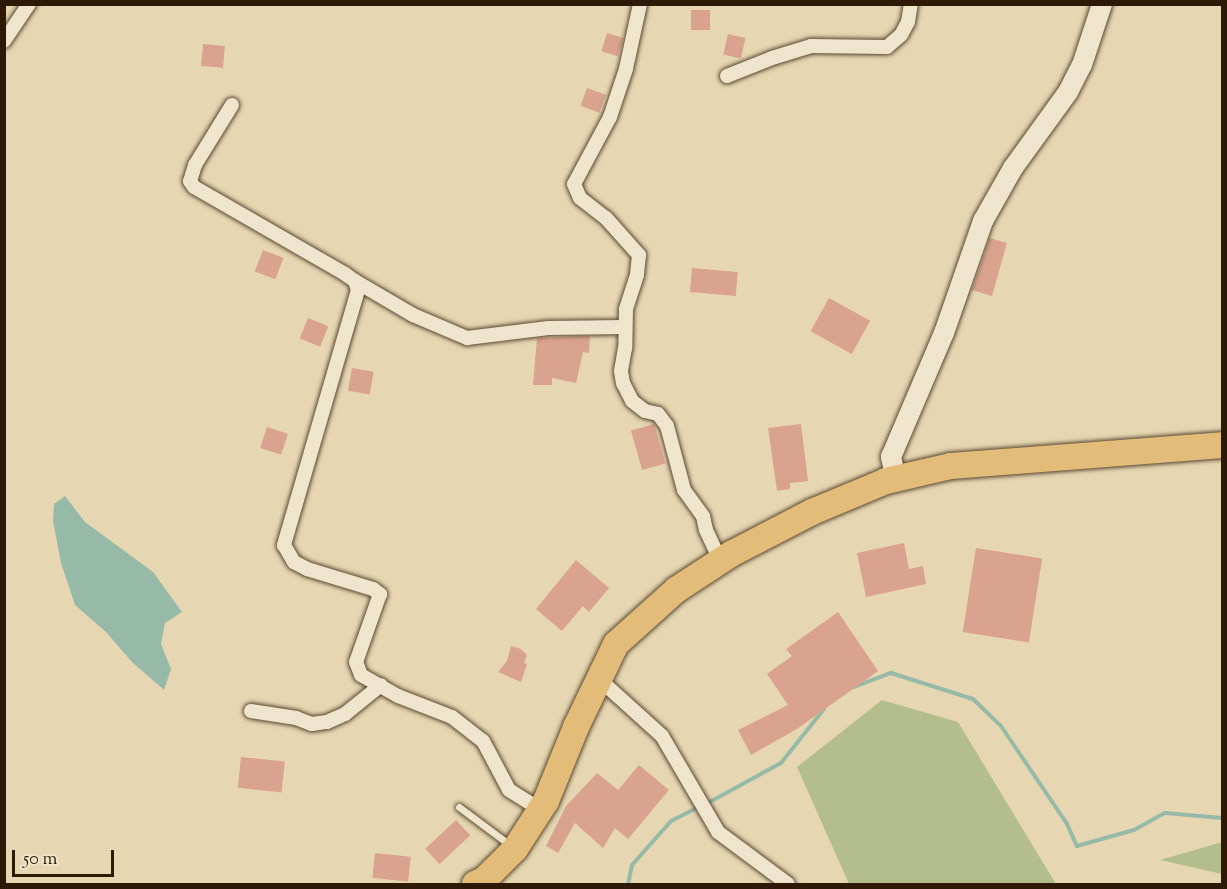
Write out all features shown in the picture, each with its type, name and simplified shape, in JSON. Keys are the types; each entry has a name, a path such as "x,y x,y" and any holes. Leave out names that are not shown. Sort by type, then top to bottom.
{"highway":[{"path":"476,885 515,849 546,801 576,726 616,645 676,590 720,560 888,473 1222,445"}],"main road":[{"path":"888,473 936,353 983,221 1013,168 1068,92 1082,65 1102,4"}],"street":[{"path":"4,42 28,4"},
{"path":"640,4 626,69 610,117 574,184 580,198 606,218 639,255 637,275 626,309 623,383 632,400 645,411 658,414 667,426 684,490 703,516 706,530 720,560"},
{"path":"728,76 772,58 811,46 888,47 904,28 911,4"},
{"path":"232,105 195,165 190,181 194,187 273,230 413,315 467,338 548,328 624,327"},
{"path":"355,281 358,290 284,545 294,562 307,569 374,589 380,594 356,662 361,675 398,696 452,717 483,741 509,790 540,809"},
{"path":"599,679 662,736 718,832 788,885"},
{"path":"251,711 296,718 312,724 327,722 345,714 381,685"}],"lane":[{"path":"459,807 515,849"}],"shaded area":[{"path":"65,496 85,522 153,572 182,612 165,623 161,644 171,669 164,690 132,662 106,632 75,605 61,563 53,521 54,504"},
{"path":"882,700 958,722 1056,884 849,884 797,767"},
{"path":"1222,842 1222,874 1160,860"}],"building":[{"path":"691,10 710,10 710,30 691,30"},
{"path":"607,33 623,38 618,56 601,51"},
{"path":"728,34 746,38 741,59 723,54"},
{"path":"203,44 225,46 223,68 201,66"},
{"path":"587,88 606,95 599,113 581,106"},
{"path":"990,238 1007,243 992,296 972,290"},
{"path":"263,250 284,258 275,279 255,271"},
{"path":"692,268 738,272 736,296 690,292"},
{"path":"829,298 870,321 852,354 811,331"},
{"path":"308,318 328,326 320,347 300,338"},
{"path":"590,336 589,353 583,352 576,383 552,378 552,385 533,385 537,338"},
{"path":"352,368 374,372 370,394 348,391"},
{"path":"654,424 665,463 642,470 631,431"},
{"path":"801,424 808,481 790,483 790,489 777,491 768,428"},
{"path":"267,427 288,434 281,455 260,448"},
{"path":"904,543 909,569 923,566 926,584 866,597 857,553"},
{"path":"976,548 1042,558 1029,642 963,632"},
{"path":"576,560 609,588 589,612 583,606 562,631 536,609"},
{"path":"838,612 878,671 797,729 751,755 738,730 788,705 767,674 792,656 786,649"},
{"path":"511,646 521,649 527,655 524,663 527,664 521,682 498,672 507,661"},
{"path":"241,757 285,762 282,792 238,788"},
{"path":"639,765 669,790 628,839 615,828 603,848 575,823 558,853 546,846 566,806 597,773 618,790"},
{"path":"456,820 470,835 440,864 425,849"},
{"path":"375,853 411,857 408,882 372,878"}],"waterway":[{"path":"854,687 891,673 973,699 1001,726 1067,824 1077,846 1134,830 1165,813 1222,818"},
{"path":"706,804 781,763 824,709"},
{"path":"628,884 632,865 671,821 699,807"}]}
